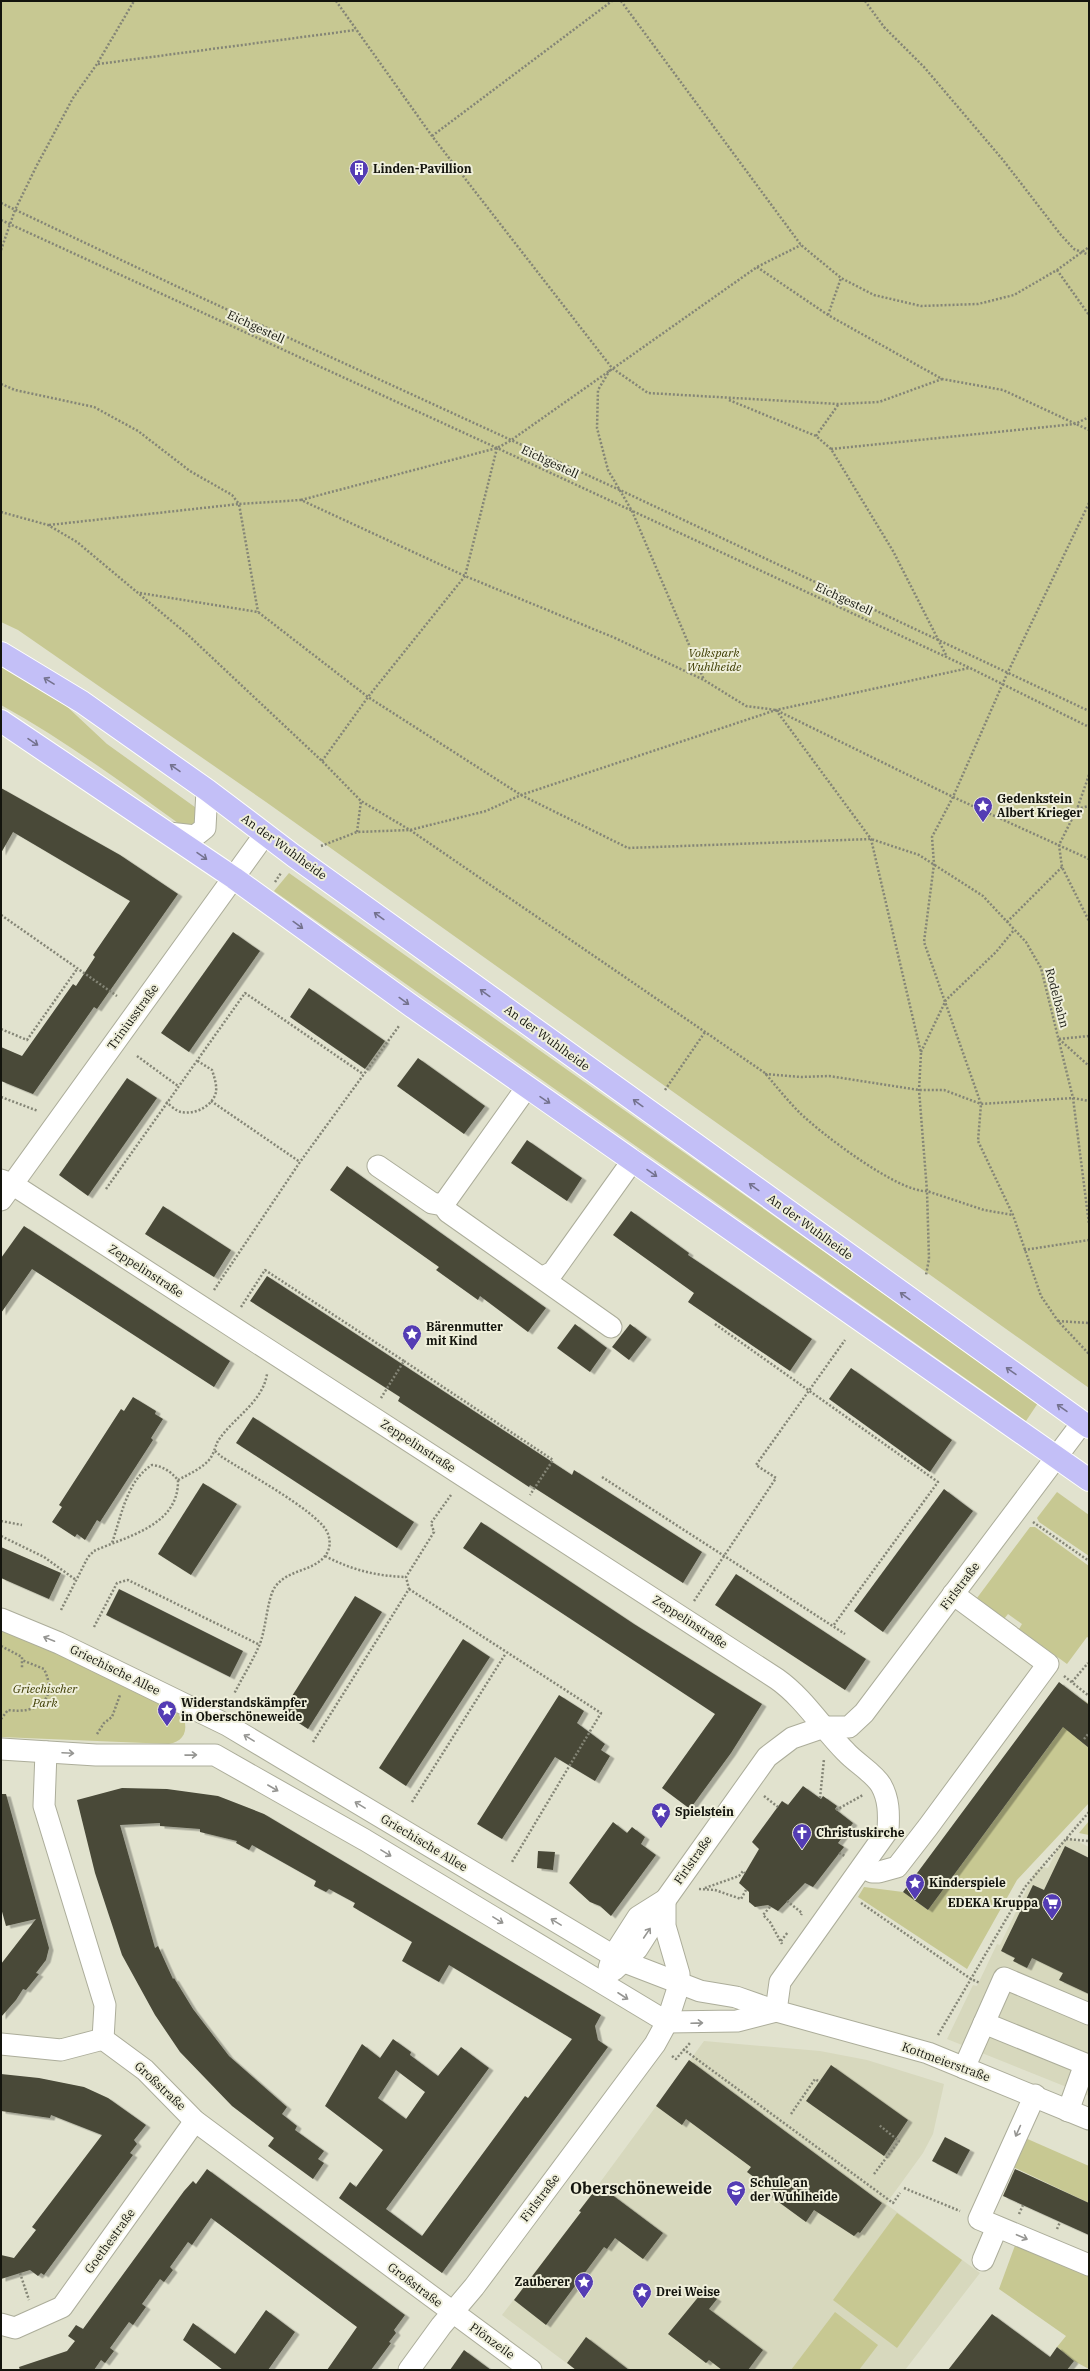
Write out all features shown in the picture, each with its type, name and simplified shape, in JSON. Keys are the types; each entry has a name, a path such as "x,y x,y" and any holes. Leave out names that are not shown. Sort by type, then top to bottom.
{"main road":[{"name":"An der Wuhlheide","path":"1,653 82,702 207,790 265,834 1086,1425"},
{"path":"1,721 234,878 527,1087 1089,1480"}],"street":[{"path":"169,833 195,836 205,828 207,790"},
{"name":"Triniusstraße","path":"5,1188 265,834"},
{"path":"443,1204 527,1087"},
{"path":"543,1277 553,1272 633,1160"},
{"path":"378,1166 432,1202 443,1204 448,1212 532,1273 543,1277 551,1286 610,1327"},
{"name":"Zeppelinstraße","path":"5,1188 777,1679 788,1687 824,1727"},
{"name":"Firlstraße","path":"603,1983 617,1959 637,1949 652,1927 666,1899 766,1757 792,1738 824,1727 849,1727 864,1713 1057,1457 1086,1425"},
{"path":"863,1868 872,1872 879,1872 897,1867 1048,1664 954,1594"},
{"name":"Griechische Allee","path":"1,1619 59,1643 227,1725 617,1959"},
{"path":"215,1755 227,1725"},
{"path":"776,2011 780,1982 863,1868 888,1830 889,1813 887,1799 881,1784 845,1751 824,1727"},
{"path":"1,1749 96,1755 215,1755 365,1840 667,2022"},
{"path":"1,2044 61,2050 103,2040 105,2005 44,1806 46,1752"},
{"path":"666,1899 665,1926 679,1974 679,1985"},
{"name":"Kottmeierstraße","path":"617,1959 679,1985 700,1991 736,1997 776,2011 928,2053 1034,2095 1089,2119"},
{"path":"964,2068 1004,1978 1089,2014"},
{"name":"Firlstraße","path":"409,2370 452,2312 474,2287 654,2044 667,2022 679,1985"},
{"name":"Kottmeierstraße","path":"667,2022 737,2021 776,2011"},
{"path":"984,2023 1087,2060 1068,2110"},
{"name":"Großstraße","path":"103,2040 145,2070 195,2120 452,2312"},
{"path":"1034,2095 979,2219 1089,2265"},
{"name":"Goethestraße","path":"1,2324 15,2328 62,2307 195,2120"},
{"path":"983,2260 997,2227"},
{"name":"Plönzeile","path":"452,2312 531,2370"}],"path":[{"path":"1,250 15,210 73,98 97,64 134,1"},
{"path":"336,1 432,136 612,368 648,393 838,404 879,402 942,378"},
{"path":"432,136 612,1"},
{"path":"621,1 801,245 842,278 874,295 921,306 978,304 1014,296 1057,270 1083,253 1089,247"},
{"path":"865,1 884,27 924,67 1003,160 1061,235 1074,249 1089,255"},
{"path":"97,64 356,30"},
{"path":"1,203 510,441 622,491 938,638 1008,674 1089,712"},
{"name":"Eichgestell","path":"1,220 970,668 1089,727"},
{"path":"48,525 239,504 300,500 497,448 510,441 756,267 801,245"},
{"path":"756,267 828,315 942,378 1003,390 1089,430"},
{"path":"1057,270 1089,315"},
{"path":"828,315 842,278"},
{"path":"612,368 598,390 597,428 608,470 622,491 632,511 704,680"},
{"path":"1,384 15,390 94,407 138,431 190,471 232,495 239,504 258,612"},
{"path":"726,398 816,436 831,448 893,551 947,658"},
{"path":"816,436 838,404"},
{"path":"831,448 1076,424 1089,417"},
{"path":"322,761 368,697 465,576 497,448"},
{"path":"300,500 465,576 615,638 704,680 746,706 776,710 953,797 1089,859"},
{"path":"1089,503 1008,674 953,797 932,837 934,864 924,942 946,1000 981,1104 978,1141 1013,1214 1024,1250 1041,1296 1058,1320 1089,1354"},
{"path":"1,512 48,525 77,542 140,593 322,761 361,801 410,830 765,1074 800,1113 841,1146 891,1179 918,1192 927,1192 984,1210 1013,1214"},
{"path":"140,593 258,612 368,697 521,795 628,848 871,839"},
{"path":"321,846 357,832 410,830 486,811 521,795 776,710 970,668"},
{"path":"776,710 871,839 921,1053 919,1090 927,1192 929,1259 926,1275"},
{"path":"1089,775 1077,809 1059,845 1062,867 1089,921"},
{"path":"357,832 361,801"},
{"path":"1077,809 1089,806"},
{"name":"Rodelbahn","path":"871,839 919,855 983,896 1026,942 1042,968 1073,1098 1089,1224"},
{"path":"1007,922 1062,867"},
{"path":"270,889 284,870"},
{"path":"1,915 117,996"},
{"path":"921,1053 946,1000 996,952 1014,930"},
{"path":"1,1029 27,1040 77,969"},
{"path":"106,1189 244,993 363,1074"},
{"path":"214,1290 300,1162 399,1026"},
{"path":"665,1090 705,1032"},
{"path":"1059,1039 1089,1036"},
{"path":"1059,1039 1089,1066"},
{"path":"137,1056 178,1086"},
{"path":"166,1102 180,1112 191,1112 203,1109 211,1101 216,1092 212,1070 196,1060"},
{"path":"765,1074 801,1078 829,1076 919,1090 944,1090 981,1104 1073,1098 1089,1101"},
{"path":"1,1097 38,1111"},
{"path":"211,1101 300,1162"},
{"path":"1024,1250 1089,1240"},
{"path":"241,1307 265,1270 554,1460 530,1496"},
{"path":"1058,1320 1089,1323"},
{"path":"715,1324 938,1482 833,1626"},
{"path":"694,1602 776,1478 756,1465 845,1340"},
{"path":"381,1398 404,1361"},
{"path":"178,1480 203,1466 215,1451 218,1440 232,1421 259,1395 267,1374"},
{"path":"215,1451 314,1518 326,1530 330,1548 325,1556 316,1564 286,1576 274,1588 260,1645 234,1694"},
{"path":"112,1543 124,1507 137,1479 146,1469 152,1465 159,1466 170,1472 178,1480"},
{"path":"602,1477 845,1634"},
{"path":"61,1610 88,1557 94,1551 149,1528 162,1519 176,1498 178,1480"},
{"path":"451,1495 432,1523 434,1532 406,1577 409,1589 601,1713 512,1862"},
{"path":"1,1520 22,1525"},
{"path":"1031,1521 1089,1561"},
{"path":"1,1536 44,1557 76,1580"},
{"path":"325,1556 347,1568 371,1574 406,1577"},
{"path":"94,1627 117,1583 128,1580 260,1645"},
{"path":"313,1742 409,1589"},
{"path":"1,1646 22,1657 22,1668"},
{"path":"412,1802 506,1653"},
{"path":"1,1719 8,1710 30,1711 39,1707 46,1697 49,1686 44,1669 22,1660"},
{"path":"1072,1682 1088,1663"},
{"path":"1048,1664 1089,1696"},
{"path":"96,1755 99,1730 112,1717 127,1676"},
{"path":"1084,1739 1089,1733"},
{"path":"820,1798 824,1759"},
{"path":"836,1810 866,1794"},
{"path":"764,1796 778,1807"},
{"path":"928,2053 1025,1887 1089,1812"},
{"path":"1066,1839 1089,1841"},
{"path":"839,1853 844,1856"},
{"path":"703,1889 739,1876 743,1871 745,1873"},
{"path":"694,1888 715,1890 741,1899 746,1890"},
{"path":"787,1901 802,1913 798,1919"},
{"path":"859,1902 971,1979"},
{"path":"770,1907 763,1915 781,1941 783,1947"},
{"path":"781,1941 790,1930"},
{"path":"683,2050 893,2203 900,2193"},
{"path":"791,2114 815,2079 820,2082"},
{"path":"874,2174 899,2140 879,2125"},
{"path":"904,2188 967,2214"},
{"path":"20,2273 30,2303"}],"shaded area":[{"path":"1071,1838 1089,1847 1089,2096 947,2039 973,1985 977,1986 997,1944 1000,1945 1036,1870 1044,1867 1048,1868 1061,1842"},
{"name":"Schule an der Wuhlheide","path":"704,2041 820,2051 867,2060 944,2084 933,2134 923,2153 886,2204 980,2273 905,2370 576,2370 502,2315 581,2212 579,2211"}],"green space":[{"name":"Volkspark Wuhlheide","path":"1,1 1089,1 1089,1388 266,802 18,630 1,622"},
{"path":"1,663 61,701 107,744 199,810 196,824 190,826 178,823 69,746 1,705"},
{"path":"289,873 1038,1403 1026,1421 274,891"},
{"path":"1057,1492 1089,1515 1089,1556 1039,1522 1037,1518"},
{"path":"1030,1527 1035,1527 1089,1566 1089,1638 1087,1637 1067,1664 1019,1629 1022,1624 1008,1614 1004,1619 977,1598"},
{"name":"Griechischer Park","path":"1,1629 86,1665 178,1712 185,1723 184,1734 176,1742 169,1744 1,1737"},
{"path":"1083,1700 1089,1704 1089,1726 1078,1739 1089,1748 1089,1803 1017,1880 967,1969 858,1897 864,1887 903,1892 928,1910"},
{"path":"1089,1821 1089,1835 1079,1833"},
{"path":"1023,2137 1089,2166 1089,2203 1011,2166"},
{"path":"897,2213 962,2260 897,2348 833,2300"},
{"path":"1017,2240 1089,2272 1089,2369 1074,2361 1057,2347 1066,2336 999,2289"},
{"path":"835,2312 878,2345 859,2370 791,2370"}],"building":[{"path":"1,788 120,855 178,894 97,1009 94,1007 33,1094 1,1081 1,1047 22,1056 73,984 76,986 95,957 93,955 130,901 13,832 1,853"},
{"path":"233,932 260,951 189,1052 161,1033"},
{"path":"309,988 385,1041 365,1069 290,1017"},
{"path":"418,1058 485,1106 464,1134 397,1086"},
{"path":"127,1078 157,1098 88,1196 59,1175"},
{"path":"527,1140 582,1178 567,1201 511,1163"},
{"path":"347,1166 546,1308 528,1332 480,1296 478,1300 436,1270 439,1267 330,1190"},
{"path":"163,1206 231,1250 214,1277 145,1234"},
{"path":"631,1211 689,1253 688,1255 812,1339 790,1371 688,1302 694,1293 613,1235"},
{"path":"24,1226 230,1361 214,1387 32,1269 1,1313 1,1258"},
{"path":"267,1276 572,1475 574,1470 702,1552 683,1583 530,1485 529,1487 398,1401 400,1397 250,1301"},
{"path":"575,1324 607,1348 590,1372 557,1348"},
{"path":"630,1324 647,1337 629,1360 612,1347"},
{"path":"851,1368 952,1440 930,1472 829,1399"},
{"path":"133,1397 156,1411 155,1414 163,1419 151,1438 153,1440 100,1522 97,1520 85,1540 77,1534 75,1537 52,1522 62,1507 59,1505 121,1409 124,1411"},
{"path":"253,1417 414,1522 397,1548 236,1443"},
{"path":"203,1483 237,1504 191,1575 158,1554"},
{"path":"944,1489 973,1511 883,1632 854,1611"},
{"path":"481,1522 634,1624 762,1704 731,1753 690,1809 662,1788 715,1714 463,1548"},
{"path":"1,1547 61,1573 49,1599 1,1578"},
{"path":"736,1574 866,1659 845,1690 715,1605"},
{"path":"119,1589 243,1651 230,1677 106,1615"},
{"path":"355,1596 382,1612 308,1729 282,1712"},
{"path":"463,1639 490,1657 406,1786 379,1768"},
{"path":"1059,1682 1089,1705 1089,1748 1063,1727 928,1910 903,1892"},
{"path":"559,1695 584,1711 577,1723 605,1744 601,1750 610,1756 595,1781 555,1757 502,1839 477,1824"},
{"name":"Christuskirche","path":"803,1786 821,1799 823,1796 837,1806 835,1809 853,1823 838,1843 844,1847 813,1887 805,1883 778,1911 768,1905 755,1907 749,1902 749,1892 739,1883 759,1849 752,1842 782,1801 788,1805"},
{"path":"122,1788 167,1789 218,1796 264,1814 601,2015 595,2026 598,2040 608,2047 442,2273 339,2198 350,2182 356,2187 383,2150 325,2106 362,2044 380,2058 393,2039 411,2052 410,2055 438,2076 461,2047 489,2068 386,2209 422,2236 525,2096 528,2098 572,2039 449,1965 439,1982 402,1961 412,1942 353,1907 355,1903 329,1889 326,1892 314,1886 316,1881 252,1845 249,1850 236,1843 237,1841 200,1832 200,1829 160,1826 160,1823 120,1825 155,1948 158,1946 173,1979 174,1978 193,2009 229,2056 287,2107 282,2114 297,2126 295,2130 324,2151 318,2159 324,2163 313,2179 268,2146 274,2138 232,2106 180,2052 155,2015 122,1955 95,1873 77,1800","holes":["396,2070 425,2092 406,2119 378,2098"]},
{"path":"1,1794 6,1794 49,1948 46,1960 36,1973 39,1974 26,1990 23,1989 16,2000 1,2017 1,1964 36,1919 6,1926 1,1908"},
{"path":"613,1822 627,1833 632,1827 645,1837 641,1844 656,1855 611,1916 600,1906 590,1902 569,1883"},
{"name":"EDEKA Kruppa","path":"1065,1846 1089,1858 1089,1994 1059,1980 1063,1973 1032,1958 1027,1968 1013,1961 1015,1958 1001,1951 1033,1885 1044,1890"},
{"path":"538,1851 555,1852 553,1870 537,1868"},
{"path":"689,2060 882,2203 860,2233 858,2232 854,2236 814,2210 806,2222 769,2195 773,2191 747,2172 751,2167 686,2119 682,2125 656,2106"},
{"path":"831,2065 908,2120 884,2156 806,2101"},
{"path":"1,2074 39,2078 84,2087 108,2098 146,2125 134,2140 137,2144 130,2153 133,2155 44,2275 41,2273 38,2276 30,2270 1,2279 1,2255 14,2258 36,2230 32,2227 102,2135 51,2115 50,2118 1,2111"},
{"path":"945,2137 970,2150 957,2174 932,2161"},
{"path":"207,2169 405,2315 394,2330 396,2333 389,2342 391,2343 371,2370 327,2370 357,2327 211,2218 192,2245 188,2242 170,2267 173,2270 164,2282 160,2279 142,2304 146,2307 133,2325 129,2322 110,2348 114,2351 105,2363 101,2360 94,2370 20,2370 19,2367 67,2351 75,2341 68,2336 76,2325 83,2329 184,2191 193,2181 196,2184"},
{"path":"1015,2169 1089,2203 1089,2235 1003,2196"},
{"path":"599,2185 663,2233 643,2259 615,2238 607,2249 604,2247 546,2325 514,2300 581,2212 579,2211"},
{"path":"704,2290 717,2299 709,2309 763,2350 748,2370 722,2370 709,2360 706,2363 668,2334"},
{"path":"266,2310 295,2332 268,2370 223,2370 183,2340 193,2323 235,2354"},
{"path":"992,2314 1050,2357 1057,2347 1074,2361 1067,2370 948,2370"},
{"path":"586,2337 629,2370 576,2370 567,2363"},
{"path":"464,2350 491,2370 450,2370"}],"place":[{"name":"Linden-Pavillion","path":"359,186"},
{"name":"Gedenkstein Albert Krieger","path":"983,823"},
{"name":"Bärenmutter mit Kind","path":"412,1351"},
{"name":"Widerstandskämpfer in Oberschöneweide","path":"167,1727"},
{"name":"Spielstein","path":"661,1829"},
{"name":"Christuskirche","path":"802,1850"},
{"name":"Kinderspiele","path":"915,1900"},
{"name":"EDEKA Kruppa","path":"1052,1920"},
{"name":"Schule an der Wuhlheide","path":"736,2207"},
{"name":"Zauberer","path":"584,2299"},
{"name":"Drei Weise","path":"642,2309"}],"district":[{"name":"Oberschöneweide","path":"641,2188"}]}
